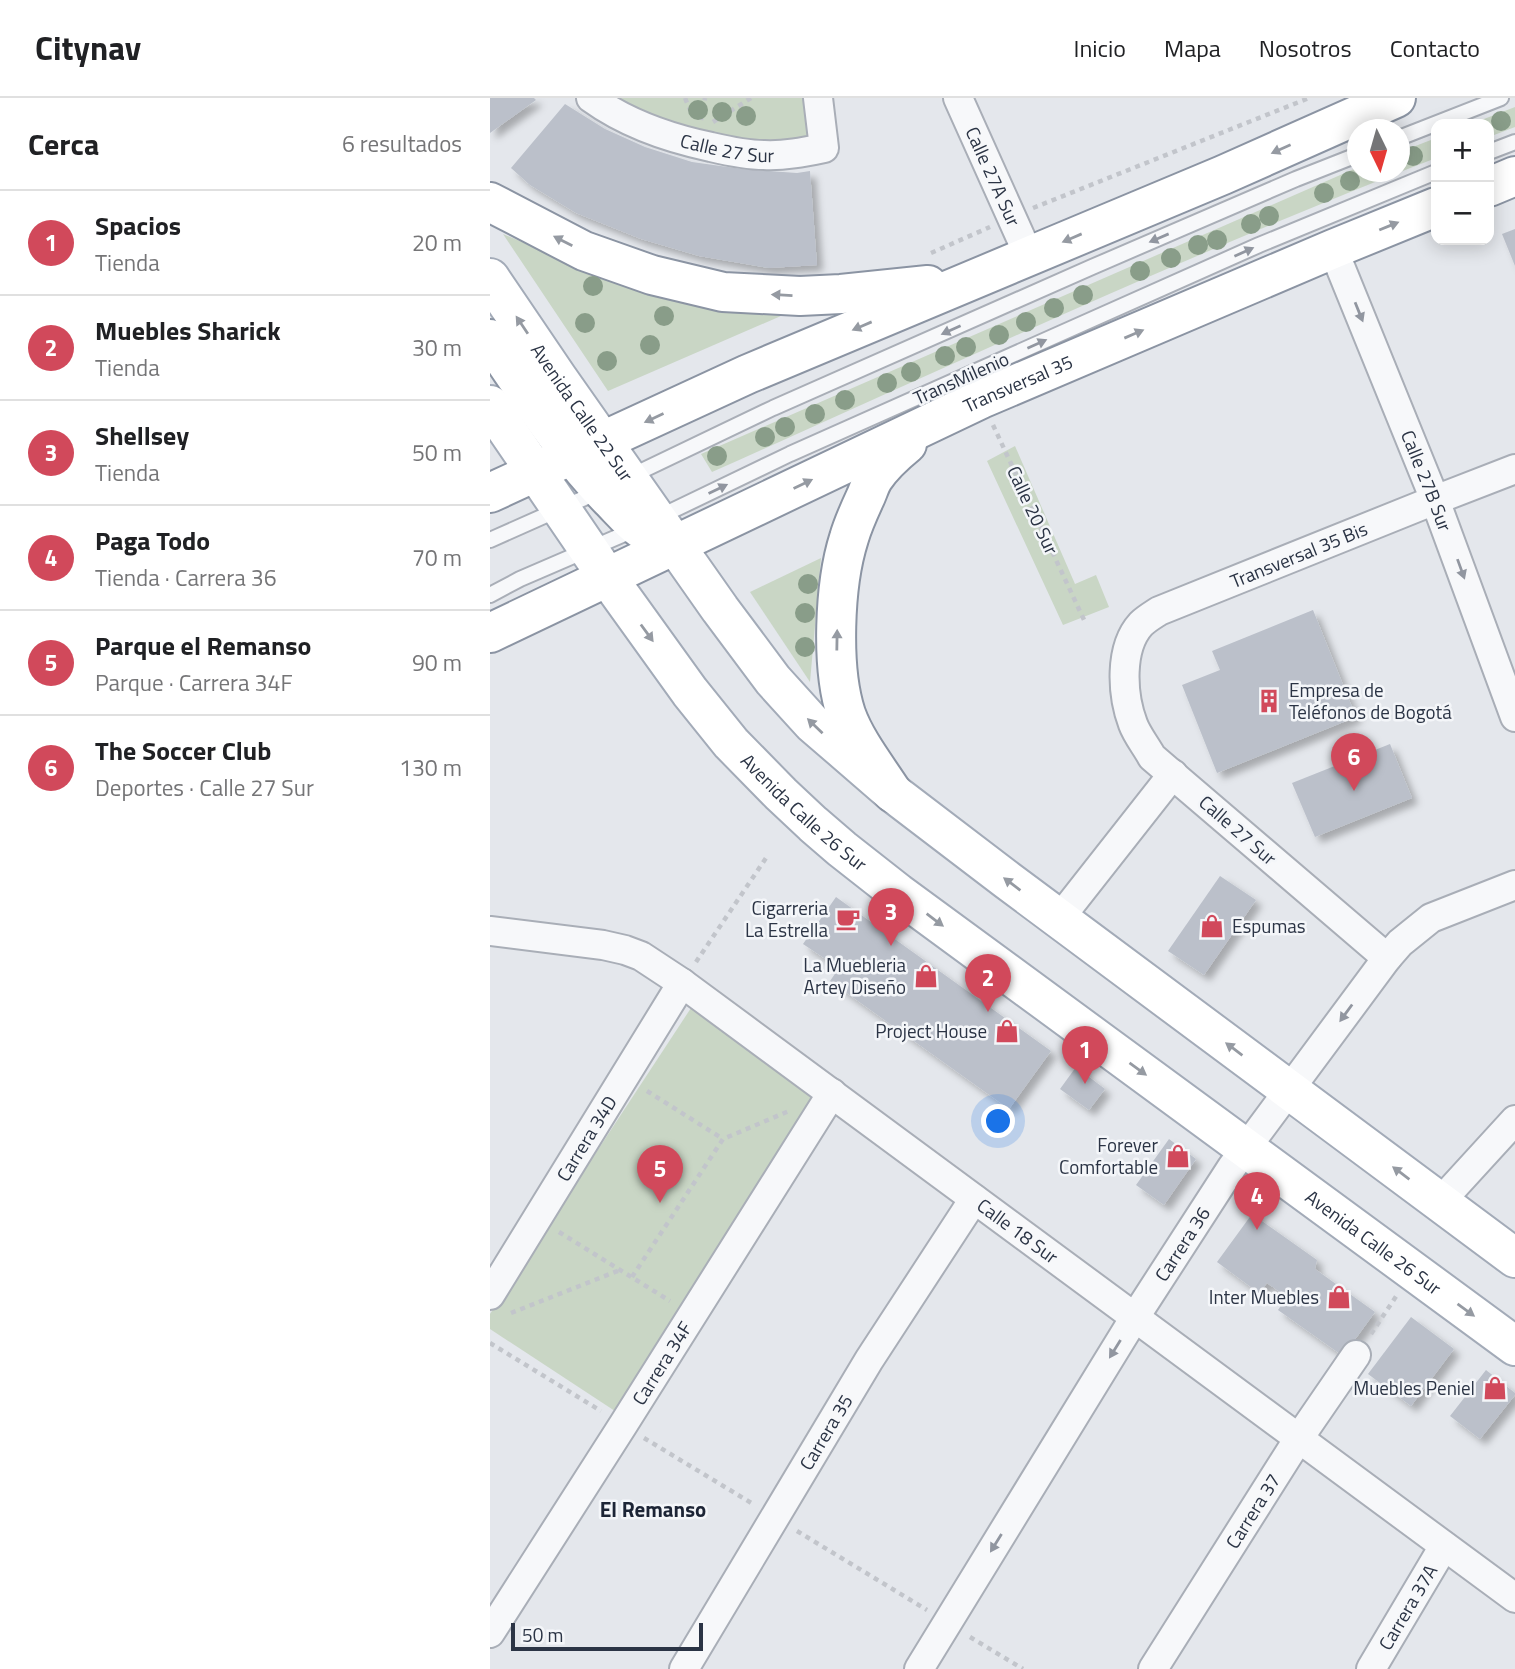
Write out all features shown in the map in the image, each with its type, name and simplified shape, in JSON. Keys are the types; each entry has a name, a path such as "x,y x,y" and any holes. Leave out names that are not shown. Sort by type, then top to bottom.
{"main road":[{"path":"490,493 526,458 588,449 748,374 1223,175 1396,98"},
{"path":"1494,185 1515,176"},
{"path":"490,202 584,251 652,275 723,292 800,296 972,280"},
{"name":"Transversal 35","path":"490,634 598,563 657,530 939,419 1431,209"},
{"name":"Avenida Calle 22 Sur","path":"490,278 588,449 615,484 657,530"},
{"path":"490,339 551,428 588,449"},
{"path":"490,405 526,458"},
{"path":"893,793 864,749 846,712 837,648 839,586 848,540 874,478 898,451 939,419"},
{"name":"Avenida Calle 26 Sur","path":"526,458 690,692 725,735 813,824 898,893 1515,1346"},
{"path":"657,530 792,702 837,746 893,793 1059,919 1515,1258"}],"street":[{"name":"Calle 27 Sur","path":"591,98 655,133 725,151 763,155 793,154 824,148 818,98"},
{"name":"Calle 27A Sur","path":"958,98 1029,256"},
{"name":"Calle 27B Sur","path":"1333,249 1435,500 1515,717"},
{"name":"Transversal 35 Bis","path":"1124,681 1128,645 1141,624 1159,611 1515,469"},
{"name":"Calle 27 Sur","path":"1124,681 1133,725 1152,757 1387,958"},
{"path":"1059,919 1173,774"},
{"name":"Carrera 36","path":"919,1669 1135,1317 1245,1148 1387,958 1400,943 1431,918 1515,885"},
{"name":"Calle 18 Sur","path":"494,938 603,945 641,956 832,1093 1515,1598"},
{"name":"Carrera 34D","path":"496,1306 537,1218 682,983"},
{"name":"Carrera 34F","path":"490,1633 832,1093"},
{"path":"1440,1202 1515,1120"},
{"name":"Carrera 35","path":"684,1669 869,1360 974,1199"},
{"name":"Carrera 37","path":"1153,1669 1299,1438 1356,1355"},
{"name":"Carrera 37A","path":"1371,1669 1444,1546"}],"lane":[{"path":"1410,134 1501,98"},
{"path":"1494,150 1515,142"},
{"path":"490,540 773,408 1347,159"},
{"name":"TransMilenio","path":"657,530 790,454 1234,256 1431,174"},
{"path":"490,595 520,579 598,563"}],"path":[{"path":"709,125 751,98"},
{"path":"926,256 1011,217 1309,98"},
{"name":"Calle 20 Sur","path":"981,399 1085,622"},
{"path":"682,983 766,858"},
{"path":"624,1077 723,1139"},
{"path":"632,1277 723,1139 832,1093"},
{"path":"537,1218 677,1305"},
{"path":"496,1306 621,1270"},
{"path":"1356,1355 1414,1272"}],"green space":[{"path":"616,98 806,98 808,136 786,141 753,143 688,130"},
{"path":"1515,107 1515,127 1494,135 1494,119 1484,119"},
{"path":"1431,140 1431,160 1410,168 1410,148"},
{"path":"1347,172 1347,182 1375,182 1163,271 712,472 701,454"},
{"path":"503,234 579,266 797,309 608,391"},
{"path":"1015,446 1075,584 1096,575 1109,607 1063,625 987,461"},
{"path":"821,558 810,682 750,592"},
{"path":"691,1008 828,1095 621,1415 490,1329 490,1314"}],"building":[{"path":"490,98 534,98 536,100 490,133"},
{"path":"565,104 605,129 645,147 692,162 742,169 797,173 810,171 817,265 769,268 699,256 641,239 576,213 530,185 511,168"},
{"path":"1515,229 1515,266 1502,234"},
{"name":"Empresa de Teléfonos de Bogotá","path":"1313,610 1356,717 1217,773 1182,685 1220,670 1212,651"},
{"path":"1390,744 1412,798 1315,837 1292,783"},
{"name":"Espumas","path":"1220,876 1256,900 1204,975 1168,951"},
{"path":"836,897 1051,1051 1009,1109 830,981 839,968 803,944"},
{"path":"1076,1067 1105,1089 1089,1110 1060,1089"},
{"path":"1169,1139 1196,1159 1164,1205 1136,1185"},
{"path":"1252,1214 1317,1260 1315,1269 1375,1312 1343,1356 1278,1310 1287,1297 1267,1283 1259,1293 1217,1262"},
{"path":"1411,1317 1454,1349 1411,1406 1368,1374"},
{"path":"1486,1370 1515,1395 1480,1439 1450,1416"}],"place":[{"name":"Empresa de Teléfonos de Bogotá","path":"1269,701"},
{"name":"The Soccer Club","path":"1354,791"},
{"name":"Cigarreria La Estrella","path":"848,919"},
{"name":"Espumas","path":"1212,926"},
{"name":"Shellsey","path":"891,946"},
{"name":"La Muebleria Artey Diseño","path":"926,976"},
{"name":"Muebles Sharick","path":"988,1012"},
{"name":"Project House","path":"1007,1031"},
{"name":"Spacios","path":"1085,1084"},
{"name":"Forever Comfortable","path":"1178,1156"},
{"name":"Parque el Remanso","path":"660,1203"},
{"name":"Paga Todo","path":"1257,1230"},
{"name":"Inter Muebles","path":"1339,1297"},
{"name":"Muebles Peniel","path":"1495,1388"}],"district":[{"name":"El Remanso","path":"653,1510"}]}
